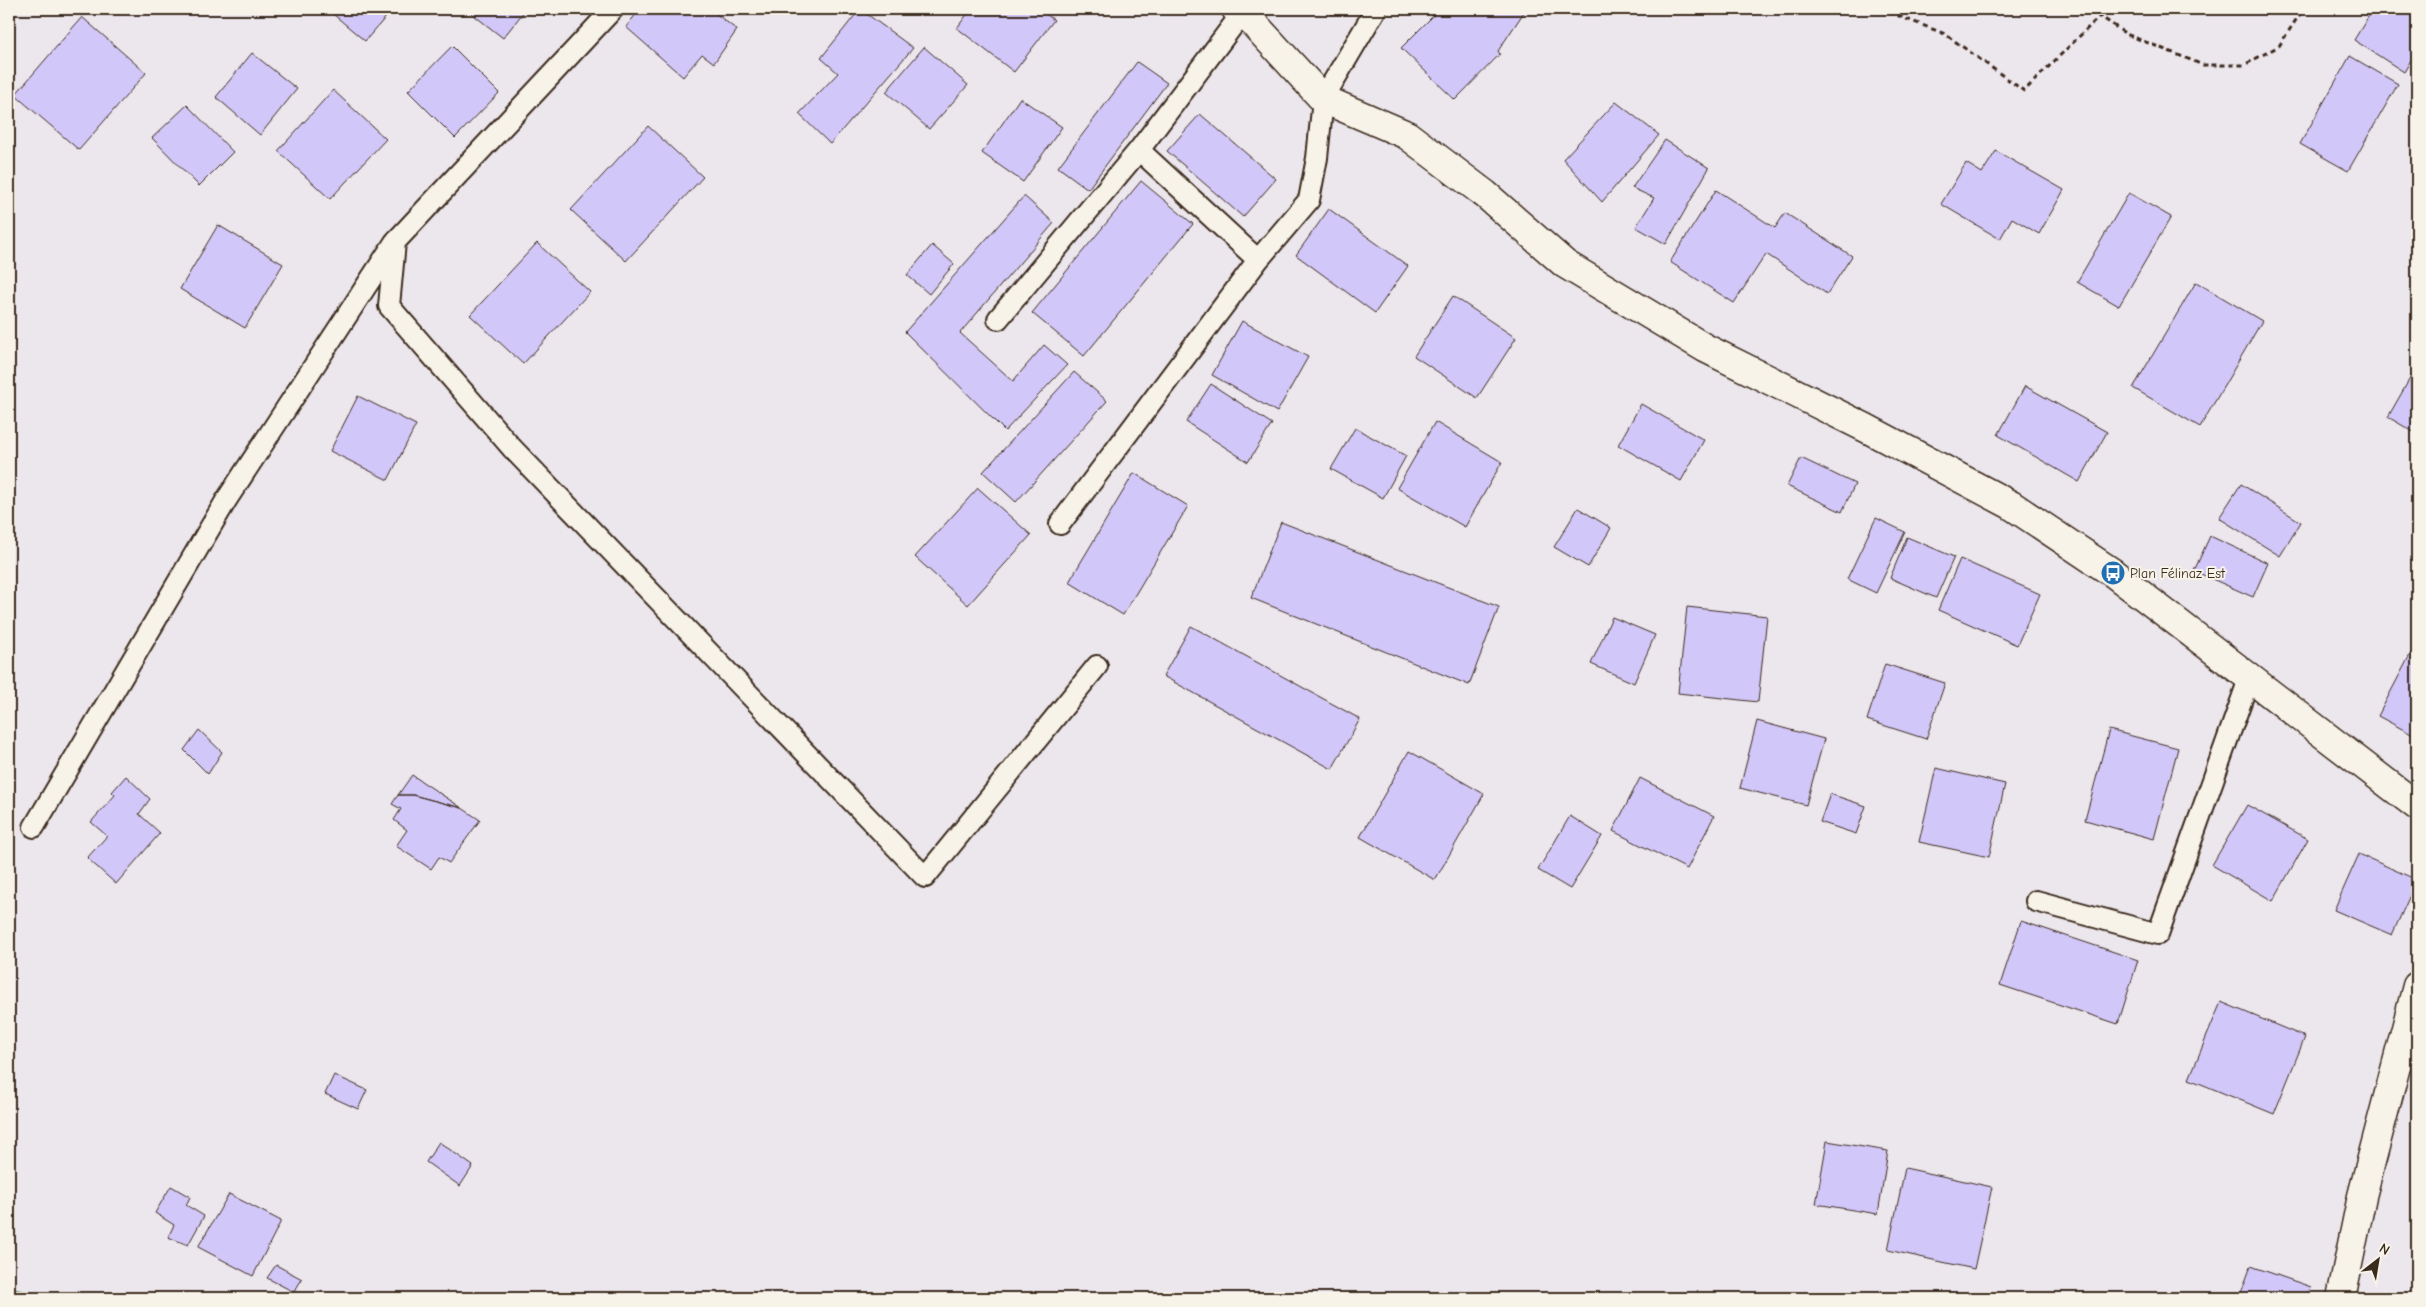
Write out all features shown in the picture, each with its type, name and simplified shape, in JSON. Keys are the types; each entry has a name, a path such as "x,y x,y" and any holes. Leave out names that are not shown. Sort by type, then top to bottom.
{"main road":[{"path":"1239,10 1322,99 1407,135 1485,194 1565,264 1705,348 1866,428 2011,505 2113,573 2417,806"},
{"path":"2340,1298 2362,1196 2417,986"}],"lane":[{"path":"34,827 227,499 395,242 613,9"},
{"path":"1060,524 1258,260 1309,200 1317,158 1322,99 1376,9"},
{"path":"998,319 1139,150 1239,10"},
{"path":"1139,150 1258,260"},
{"path":"395,242 389,306 512,448 925,877 1097,666"},
{"path":"2036,902 2158,934 2249,679"}],"path":[{"path":"1881,9 1946,34 2024,91 2100,16 2126,34 2203,65 2244,65 2279,46 2302,9"}],"green space":[{"path":"9,1288 57,1298 9,1298"}],"building":[{"path":"327,9 393,9 365,41"},
{"path":"466,9 526,9 503,38"},
{"path":"640,9 710,9 737,30 714,63 702,54 683,77 626,27"},
{"path":"860,9 913,48 830,144 799,114 838,73 821,58"},
{"path":"971,9 1039,9 1054,20 1014,72 957,28"},
{"path":"1323,9 1337,9 1333,15"},
{"path":"1440,9 1454,9 1457,11 1459,9 1526,9 1498,51 1500,54 1455,100 1401,48"},
{"path":"2373,9 2414,9 2417,11 2417,50 2404,72 2354,40"},
{"path":"82,17 146,73 79,150 15,95"},
{"path":"452,46 499,93 455,138 408,91"},
{"path":"924,47 968,85 929,129 886,92"},
{"path":"252,53 297,89 260,135 216,97"},
{"path":"2350,56 2398,84 2348,171 2300,144"},
{"path":"1137,62 1167,83 1088,189 1058,167"},
{"path":"333,90 386,139 330,199 278,151"},
{"path":"1020,98 1062,127 1023,182 982,153"},
{"path":"1616,102 1659,135 1602,202 1563,159"},
{"path":"187,105 233,152 199,186 152,138"},
{"path":"1200,114 1276,179 1243,217 1167,151"},
{"path":"648,126 703,177 626,261 571,210"},
{"path":"1665,140 1709,168 1666,244 1636,227 1654,198 1632,188"},
{"path":"1996,151 2064,190 2039,234 2012,218 2000,239 1941,204 1966,163 1982,173"},
{"path":"1141,181 1193,224 1084,356 1032,313"},
{"path":"1716,190 1775,228 1785,213 1852,256 1827,294 1766,254 1734,303 1670,262"},
{"path":"2129,193 2171,217 2119,306 2077,282"},
{"path":"1024,196 1054,223 960,333 1013,381 1044,345 1067,365 1005,431 905,332"},
{"path":"1329,209 1408,266 1375,313 1296,255"},
{"path":"218,225 283,264 245,328 180,289"},
{"path":"537,243 590,292 523,364 470,315"},
{"path":"932,245 954,264 929,294 907,275"},
{"path":"2196,282 2262,321 2200,427 2133,388"},
{"path":"1453,296 1516,338 1477,398 1414,356"},
{"path":"1242,321 1308,357 1277,412 1212,375"},
{"path":"2417,366 2417,434 2388,417"},
{"path":"1074,372 1107,401 1016,502 983,472"},
{"path":"1211,384 1272,424 1248,462 1186,422"},
{"path":"2025,386 2107,432 2079,482 1998,435"},
{"path":"358,396 416,425 388,480 330,451"},
{"path":"1641,404 1704,440 1681,481 1618,445"},
{"path":"1435,422 1502,462 1465,527 1397,488"},
{"path":"1355,428 1406,456 1383,498 1331,469"},
{"path":"1801,458 1855,484 1842,512 1787,486"},
{"path":"1134,473 1188,506 1123,615 1069,582"},
{"path":"2241,484 2301,522 2280,556 2219,518"},
{"path":"978,488 1031,535 968,605 915,557"},
{"path":"1578,508 1611,528 1588,567 1554,547"},
{"path":"1876,518 1905,532 1876,593 1847,579"},
{"path":"1281,522 1499,607 1469,685 1251,598"},
{"path":"2210,536 2268,563 2253,597 2194,571"},
{"path":"1907,537 1954,557 1936,598 1890,578"},
{"path":"1960,559 2040,594 2017,645 1938,610"},
{"path":"1687,607 1767,616 1758,702 1678,693"},
{"path":"1612,617 1655,635 1634,683 1591,664"},
{"path":"1191,626 1360,719 1332,769 1163,676"},
{"path":"2411,653 2417,657 2417,737 2378,716"},
{"path":"1885,664 1945,683 1926,739 1867,720"},
{"path":"1757,721 1824,739 1806,805 1740,788"},
{"path":"199,730 222,752 208,774 184,750"},
{"path":"2109,730 2178,748 2154,839 2085,820"},
{"path":"1409,751 1484,794 1435,880 1360,837"},
{"path":"1936,768 2005,784 1989,857 1919,842"},
{"path":"412,775 462,808 413,795 398,795"},
{"path":"126,776 150,799 139,814 160,833 116,884 87,858 107,836 91,822 115,795 112,792"},
{"path":"1640,778 1714,816 1687,869 1613,831"},
{"path":"1830,794 1866,806 1856,834 1820,822"},
{"path":"398,795 413,795 462,808 480,820 449,863 439,857 431,869 396,846 407,830 394,820 401,809 392,804"},
{"path":"2247,805 2308,839 2273,901 2212,865"},
{"path":"1570,816 1602,836 1570,889 1538,870"},
{"path":"2359,854 2417,880 2392,935 2334,910"},
{"path":"2021,921 2138,960 2118,1024 2000,985"},
{"path":"2221,1002 2305,1037 2274,1114 2189,1079"},
{"path":"334,1075 367,1090 358,1109 325,1094"},
{"path":"1827,1141 1888,1151 1878,1214 1816,1204"},
{"path":"439,1142 473,1166 460,1186 426,1162"},
{"path":"1905,1168 1992,1187 1974,1269 1888,1250"},
{"path":"171,1186 190,1197 186,1205 204,1216 188,1245 168,1237 174,1225 155,1213"},
{"path":"229,1194 281,1221 253,1276 198,1247"},
{"path":"276,1265 302,1279 294,1292 267,1278"},
{"path":"2251,1266 2311,1287 2307,1298 2239,1298"},
{"path":"358,1292 370,1298 355,1298"}],"place":[{"name":"Plan Félinaz Est","path":"2113,573"}]}
